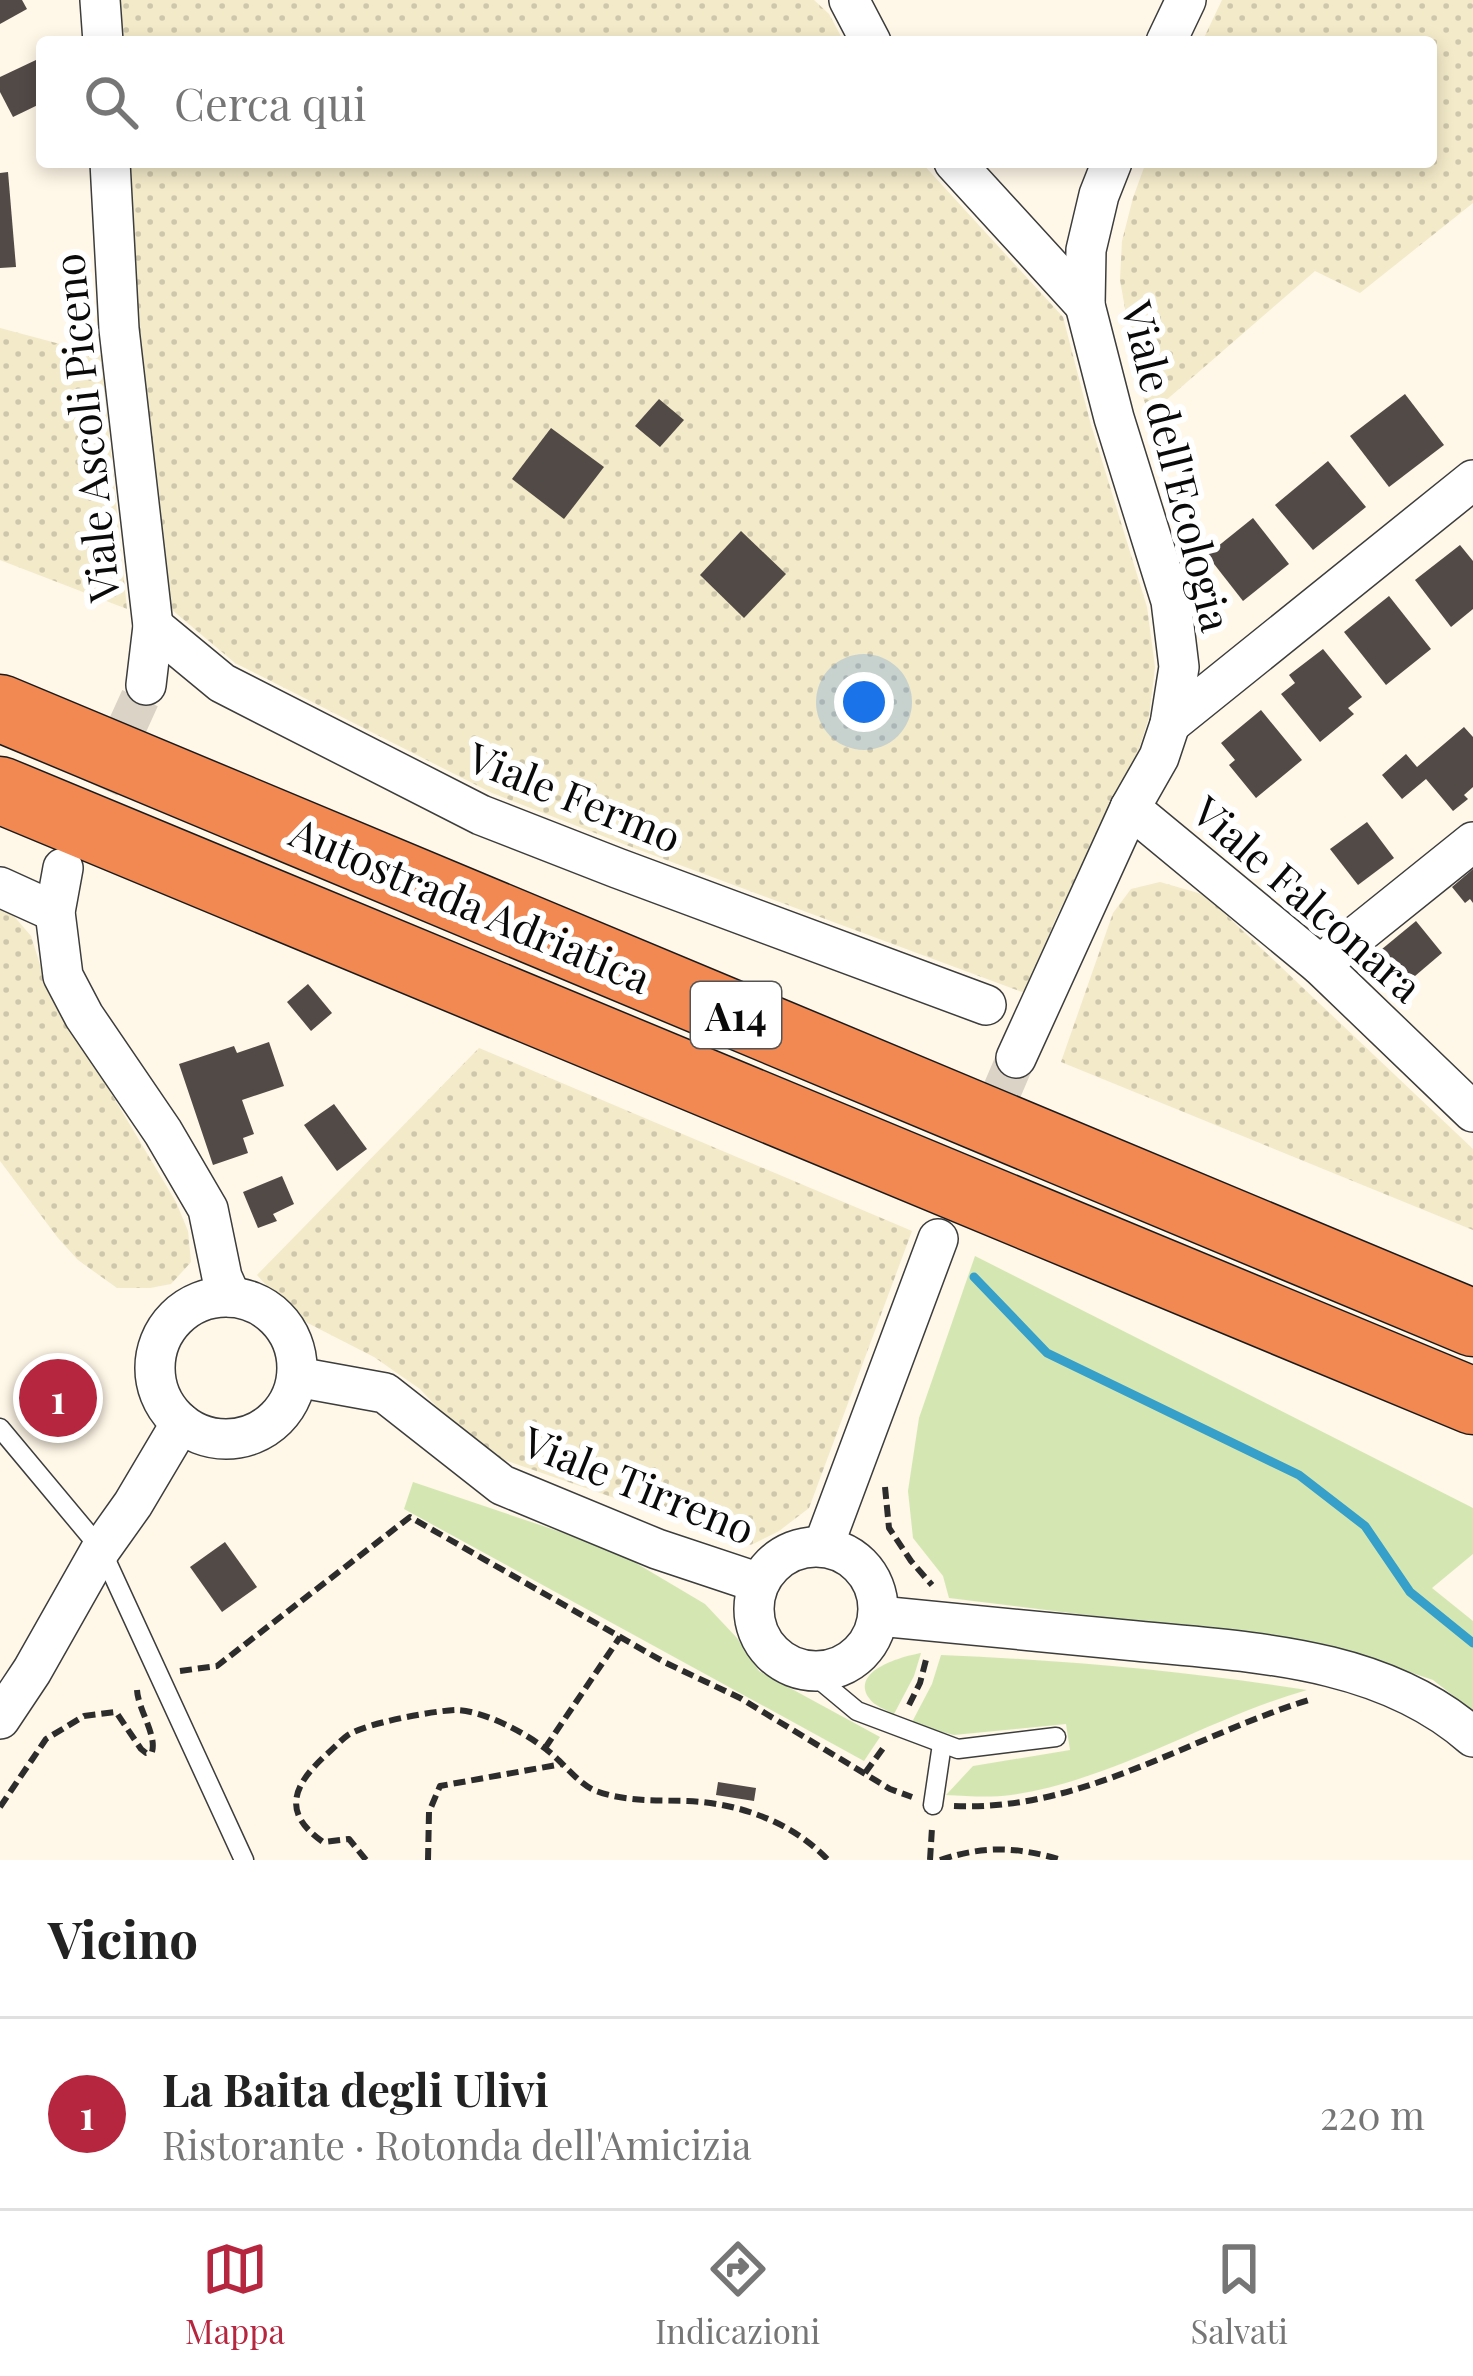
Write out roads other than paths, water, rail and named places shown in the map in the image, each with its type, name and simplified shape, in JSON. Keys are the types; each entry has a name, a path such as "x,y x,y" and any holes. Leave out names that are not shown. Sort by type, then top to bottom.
{"highway":[{"name":"Autostrada Adriatica","path":"0,708 1473,1323"},
{"name":"Autostrada Adriatica","path":"0,790 1473,1401"}],"street":[{"path":"100,0 103,36"},
{"path":"848,0 868,36"},
{"path":"1169,36 1186,0"},
{"name":"Viale Ascoli Piceno","path":"110,168 119,329 153,626 146,685"},
{"path":"959,168 1084,305"},
{"name":"Viale dell'Ecologia","path":"1110,168 1086,250 1084,305 1171,602 1179,667 1170,724"},
{"path":"1016,1058 1130,808 1159,758 1170,724 1473,480"},
{"name":"Viale Fermo","path":"153,626 222,683 482,814 986,1005"},
{"name":"Viale Falconara","path":"1130,808 1320,965 1473,1112"},
{"path":"1320,965 1473,842"},
{"path":"63,868 55,912 63,976 208,1209 222,1277 231,1297"},
{"path":"0,887 55,912"},
{"path":"823,1547 938,1239"},
{"path":"231,1297 254,1302 274,1314 297,1354 297,1377 279,1416 243,1437 221,1438 200,1434 182,1423 167,1406 155,1364 171,1323 188,1308 208,1299 231,1297"},
{"name":"Viale Tirreno","path":"297,1377 385,1393 502,1485 657,1549 759,1583"},
{"path":"0,1719 100,1549 182,1423"},
{"path":"823,1547 842,1552 871,1578 879,1616 874,1635 848,1663 809,1671 790,1666 762,1640 754,1622 754,1602 759,1583 784,1555 823,1547"},
{"path":"879,1616 1250,1653 1346,1670 1415,1695 1473,1737"}],"lane":[{"path":"0,1428 100,1549 244,1860"},
{"path":"809,1671 857,1711 958,1749 1056,1737"},
{"path":"933,1805 942,1744"}],"waterway":[{"path":"974,1277 1047,1353 1299,1475 1365,1526 1410,1592 1473,1643"}],"tunnel":[{"path":"75,841 146,685"},
{"path":"952,1207 1016,1058"}],"place":[{"name":"La Baita degli Ulivi","path":"58,1398"}]}
